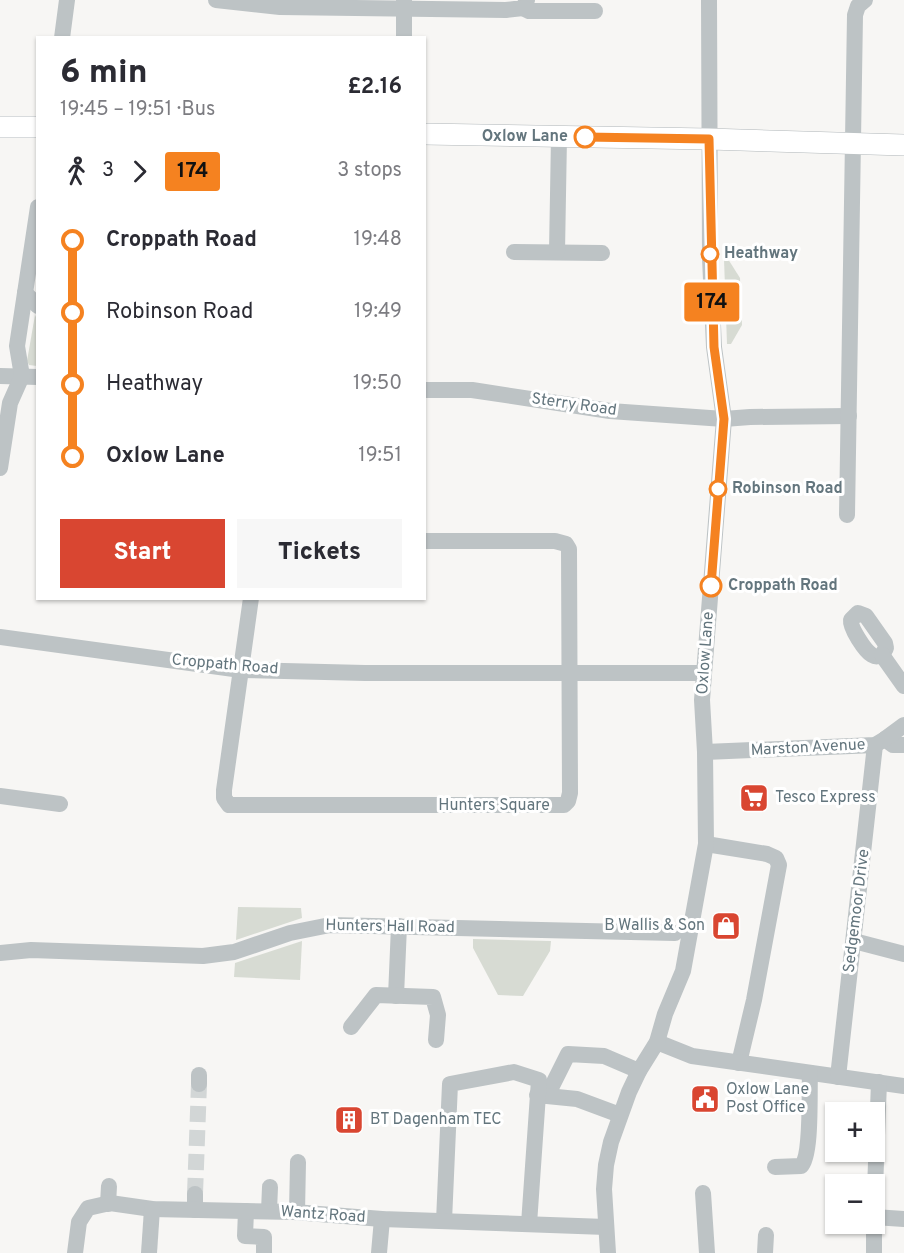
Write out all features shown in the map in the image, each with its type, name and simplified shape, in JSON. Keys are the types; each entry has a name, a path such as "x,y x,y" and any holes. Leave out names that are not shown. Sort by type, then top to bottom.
{"main road":[{"path":"0,126 36,127"},
{"path":"426,134 904,145"}],"street":[{"path":"62,36 67,0"},
{"path":"216,0 404,4 506,10 525,4 529,11 595,11"},
{"name":"Oxlow Lane","path":"608,1253 604,1189 606,1165 620,1115 639,1071 657,1042 665,1014 683,971 706,844 702,700 724,419 714,347 709,139 709,0"},
{"path":"847,515 855,15 858,6 865,0"},
{"path":"404,4 404,36"},
{"path":"557,252 559,137"},
{"path":"30,376 17,346 36,220"},
{"path":"514,252 602,253"},
{"path":"25,293 36,304"},
{"path":"0,376 30,376"},
{"path":"0,468 10,403 30,376"},
{"name":"Sterry Road","path":"426,390 472,390 610,411 724,419"},
{"path":"724,419 849,416"},
{"name":"Hunters Square","path":"250,600 224,790 226,802 234,806 564,805 570,793 569,549 566,544 555,541 426,541"},
{"name":"Croppath Road","path":"0,637 241,670 365,673 704,674"},
{"path":"882,655 904,686"},
{"name":"Marston Avenue","path":"705,752 880,742 904,725"},
{"path":"880,742 904,745"},
{"name":"Sedgemoor Drive","path":"838,1077 880,742"},
{"path":"0,796 60,804"},
{"path":"706,844 767,854 776,858 779,865 754,1000 739,1063"},
{"name":"Hunters Hall Road","path":"0,953 31,950 202,956 234,952 290,933 330,925 675,933"},
{"path":"396,996 399,926"},
{"path":"854,941 904,954"},
{"path":"351,1027 376,995 433,997 438,1015 436,1040"},
{"path":"657,1042 692,1056 904,1086"},
{"path":"542,1096 568,1054 604,1056 639,1071"},
{"path":"444,1221 450,1083 514,1072 538,1080 542,1096 529,1224"},
{"path":"775,1167 801,1166 805,1162 808,1146 810,1073"},
{"path":"876,1174 879,1082"},
{"path":"542,1096 577,1099 620,1115"},
{"path":"297,1212 298,1162"},
{"path":"75,1253 79,1222 88,1208 108,1204 109,1186"},
{"path":"269,1211 270,1187"},
{"path":"703,1192 707,1253"},
{"name":"Wantz Road","path":"108,1204 152,1209 195,1202 246,1211 297,1212 382,1219 606,1227"},
{"path":"149,1253 152,1209"},
{"path":"246,1211 245,1236 264,1237 264,1253"},
{"path":"885,1217 904,1219"},
{"path":"379,1253 382,1219"},
{"path":"874,1234 874,1253"},
{"path":"765,1253 766,1235"}],"shaded area":[{"path":"724,259 728,259 740,278 742,325 731,344 727,344"},
{"path":"35,315 36,366 29,365 27,361"},
{"path":"238,907 301,908 302,918 236,940"},
{"path":"473,939 551,941 550,951 523,996 498,995 473,948"},
{"path":"302,941 300,980 234,977 235,963"}],"tunnel":[{"path":"195,1194 199,1084"}],"bus line":[{"name":"174","path":"585,137 709,139 710,258 714,347 724,419 711,586"}],"place":[{"name":"Oxlow Lane","path":"585,137"},
{"name":"Heathway","path":"710,254"},
{"name":"Robinson Road","path":"718,489"},
{"name":"Croppath Road","path":"711,586"},
{"name":"Tesco Express","path":"754,798"},
{"name":"B Wallis & Son","path":"726,926"},
{"name":"Oxlow Lane Post Office","path":"705,1099"},
{"name":"BT Dagenham TEC","path":"349,1120"}]}
